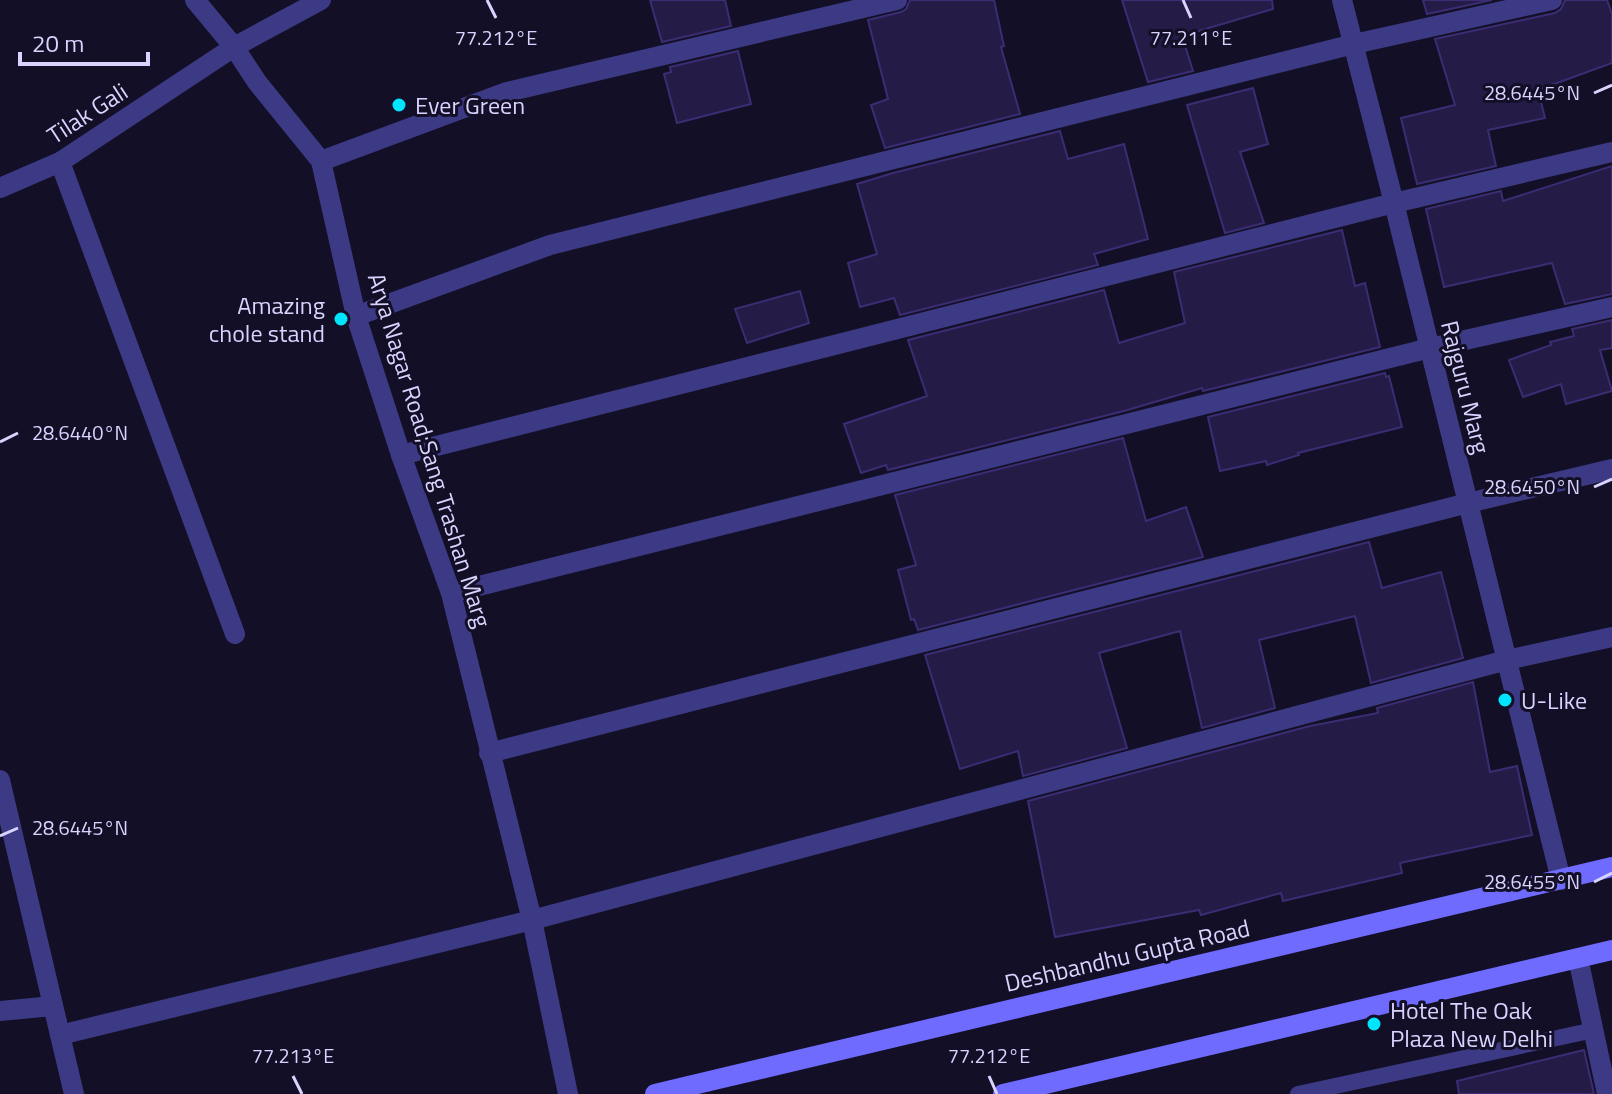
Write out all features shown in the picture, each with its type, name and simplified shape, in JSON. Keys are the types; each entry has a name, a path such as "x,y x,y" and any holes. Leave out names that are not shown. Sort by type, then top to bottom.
{"main road":[{"name":"Deshbandhu Gupta Road","path":"655,1094 1612,867"},
{"path":"1003,1094 1612,950"}],"street":[{"name":"Arya Nagar Road;Sang Trashan Marg","path":"195,0 321,161 356,316 401,455 451,593 532,920 568,1094"},
{"name":"Tilak Gali","path":"0,188 60,162 234,47 321,0"},
{"path":"321,161 507,92 897,0"},
{"name":"Rajguru Marg","path":"1342,0 1561,880"},
{"path":"356,316 550,245 1354,44 1552,0"},
{"path":"401,455 1394,203 1612,152"},
{"path":"60,162 235,634"},
{"path":"451,593 1430,348 1612,307"},
{"path":"489,753 1612,469"},
{"path":"60,1035 532,920 1507,660 1612,637"},
{"path":"0,780 74,1094"},
{"path":"1578,958 1607,1094"},
{"path":"0,1011 53,1006"}],"lane":[{"path":"1298,1094 1594,1030"}],"building":[{"path":"650,0 725,0 731,26 662,42"},
{"path":"910,0 994,0 1004,46 1001,47 1020,114 885,148 871,105 888,99 868,20 901,12"},
{"path":"1122,0 1272,0 1273,9 1182,36 1193,71 1148,82"},
{"path":"1423,0 1492,0 1427,14"},
{"path":"1565,0 1607,0 1612,14 1612,63 1538,90 1545,118 1488,130 1496,166 1417,184 1401,118 1455,105 1435,39 1555,13"},
{"path":"738,51 751,104 677,123 664,74 671,72 670,67"},
{"path":"1253,88 1268,144 1240,152 1264,223 1225,233 1187,105"},
{"path":"1060,131 1068,159 1124,144 1148,239 1094,254 1098,265 900,315 894,298 860,307 848,263 877,254 857,184"},
{"path":"1612,166 1612,294 1565,304 1552,263 1444,287 1426,209 1501,191 1503,201"},
{"path":"1342,230 1355,286 1365,283 1380,347 1203,391 1202,388 1124,411 888,470 886,465 861,473 844,424 927,396 908,340 1104,290 1119,343 1185,323 1174,272"},
{"path":"800,291 809,323 747,343 735,309"},
{"path":"1612,320 1612,348 1600,350 1612,391 1566,404 1561,384 1523,397 1509,360 1551,345 1550,342 1574,336 1572,329"},
{"path":"1385,373 1386,377 1389,376 1402,427 1298,453 1267,465 1266,461 1220,471 1208,417"},
{"path":"1123,438 1146,521 1186,507 1203,557 918,630 914,619 911,620 898,570 916,565 895,495"},
{"path":"1369,542 1382,588 1441,572 1463,658 1371,683 1355,616 1259,640 1275,708 1202,728 1180,631 1099,653 1127,748 1023,776 1018,751 960,769 925,655"},
{"path":"1473,682 1490,772 1517,766 1532,835 1400,863 1402,873 1283,901 1281,893 1201,915 1199,910 1055,937 1028,801 1310,726 1378,713 1377,708"},
{"path":"1584,1050 1594,1094 1459,1094 1457,1081"}],"place":[{"name":"Ever Green","path":"399,105"},
{"name":"Amazing chole stand","path":"341,319"},
{"name":"U-Like","path":"1505,700"},
{"name":"Hotel The Oak Plaza New Delhi","path":"1374,1024"}]}
